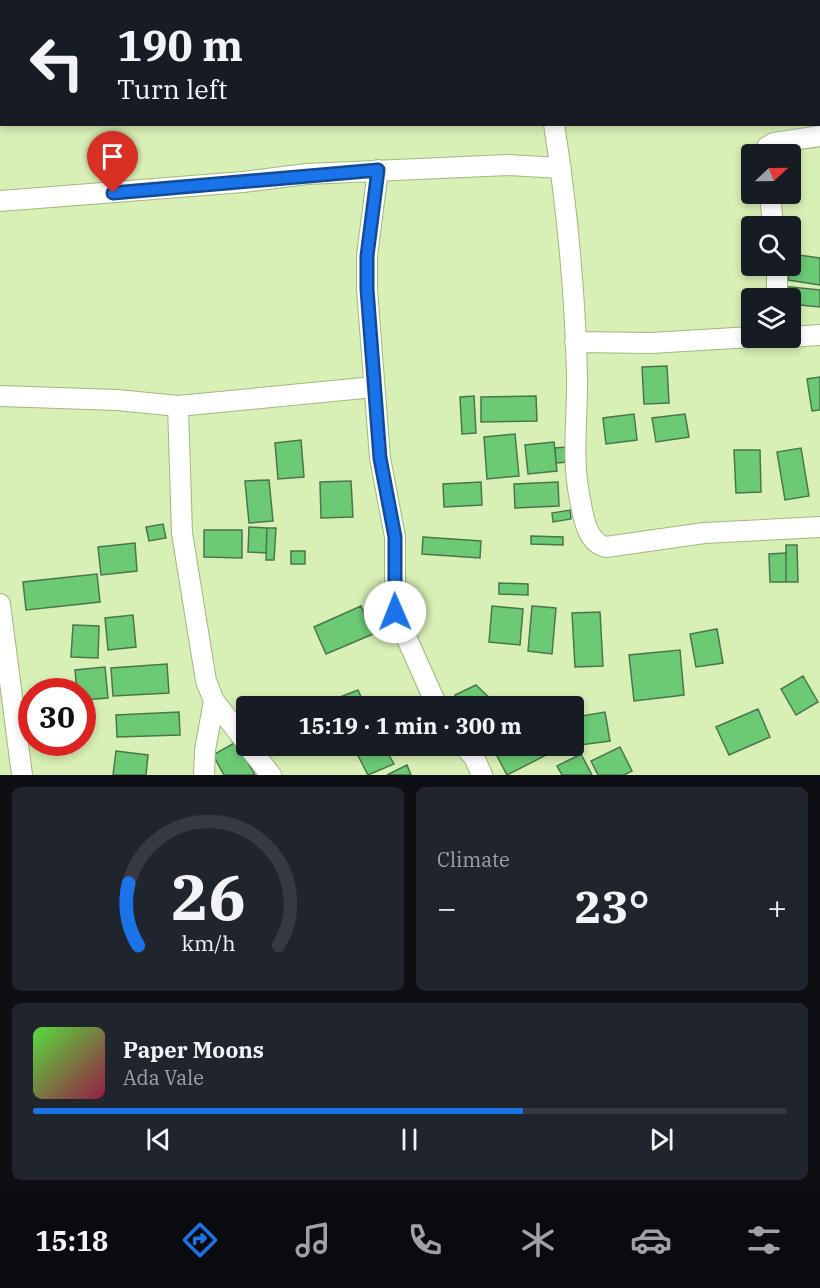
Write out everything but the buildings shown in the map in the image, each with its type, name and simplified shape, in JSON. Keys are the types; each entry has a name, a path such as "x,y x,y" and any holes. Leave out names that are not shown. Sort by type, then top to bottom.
{"street":[{"path":"554,126 561,168 575,342 579,498 595,543 606,547 704,533 820,527"},
{"path":"772,144 820,136"},
{"path":"0,201 378,170 508,165 561,168"},
{"path":"378,170 367,256 367,289 380,458 395,537 395,612 433,696"},
{"path":"801,336 820,335"},
{"path":"575,342 651,343 741,338"},
{"path":"0,396 117,399 178,406 374,387"},
{"path":"178,406 182,533 206,681 214,701 236,730"},
{"path":"0,604 22,775"},
{"path":"204,775 205,750 214,701"},
{"path":"256,756 271,775"},
{"path":"473,756 482,775"}],"route":[{"path":"113,193 307,174 378,170 367,256 367,289 380,458 397,554 393,597 395,612"}]}
